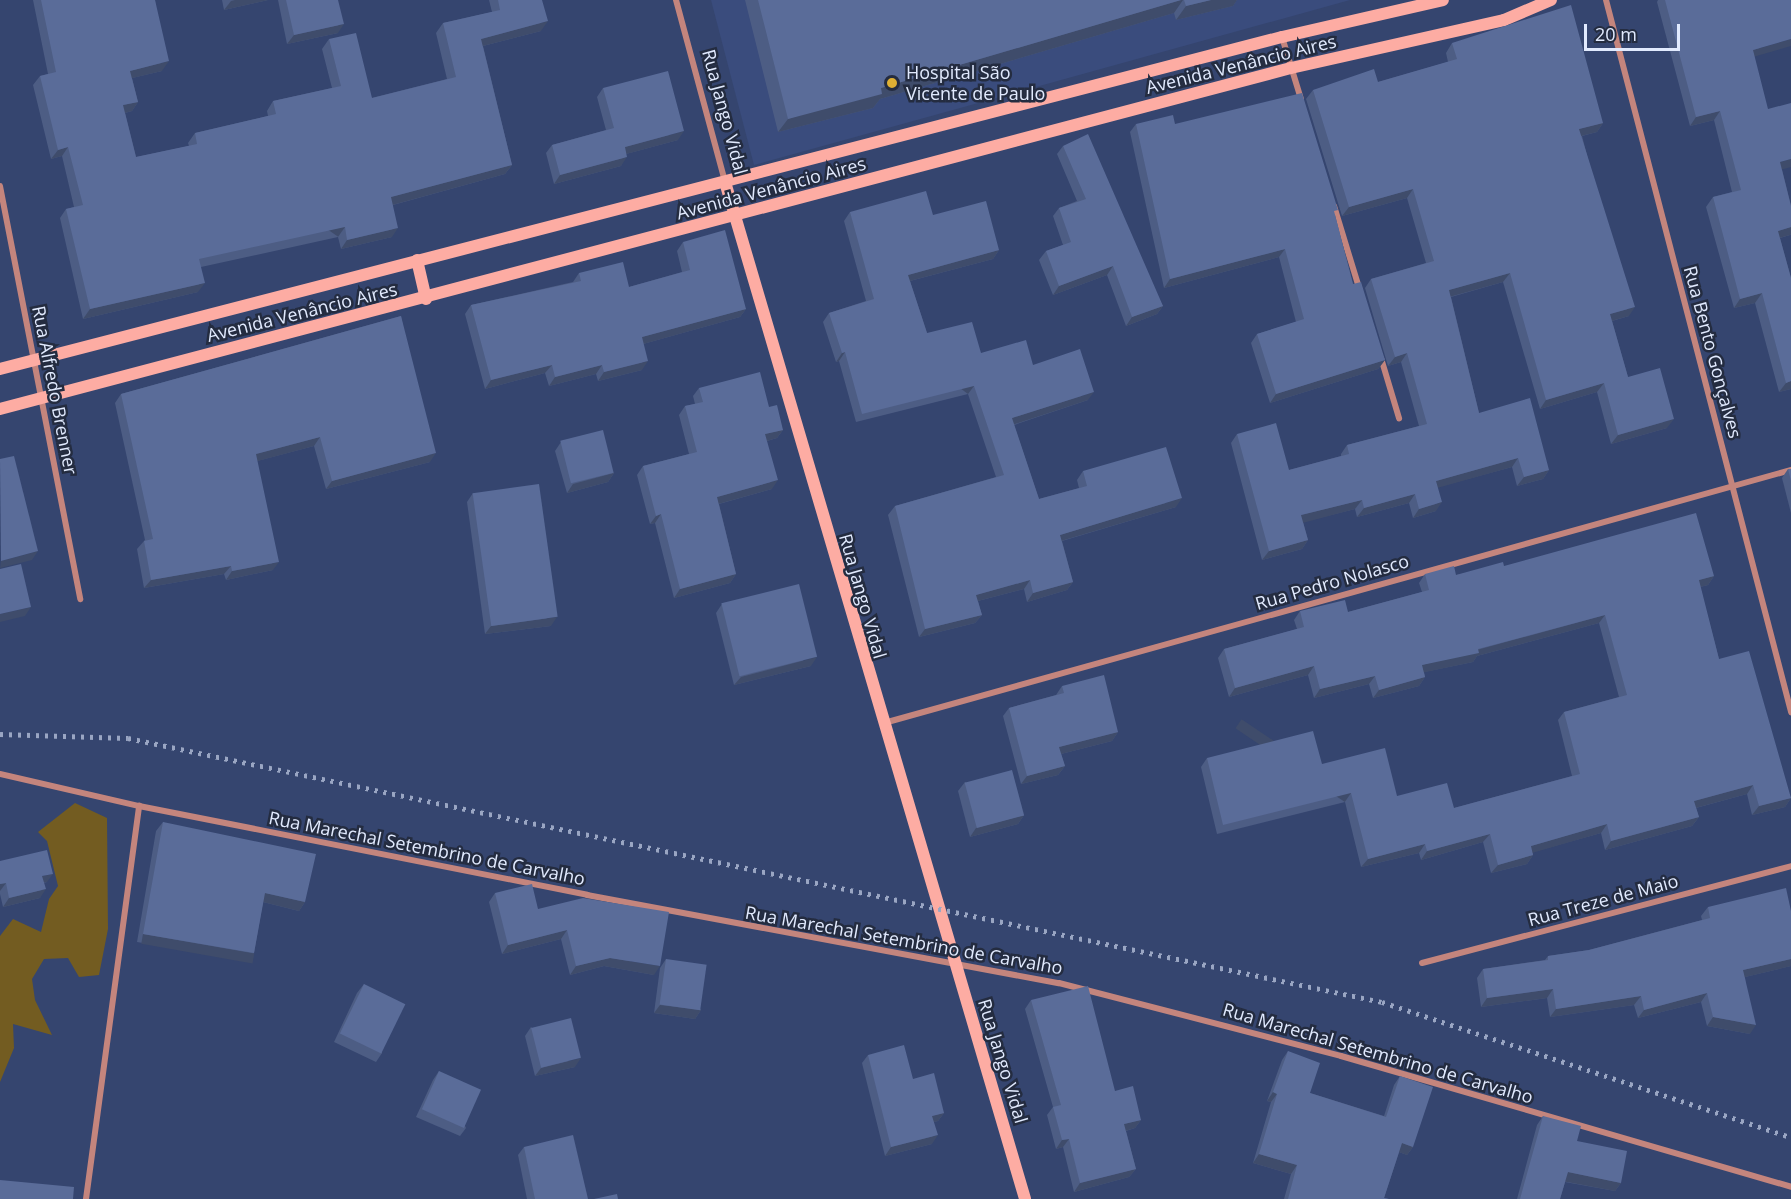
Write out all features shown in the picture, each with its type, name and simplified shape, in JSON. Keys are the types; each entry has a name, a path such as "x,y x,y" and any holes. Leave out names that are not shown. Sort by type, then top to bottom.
{"main road":[{"name":"Avenida Venâncio Aires","path":"0,369 1282,37 1443,0"},
{"name":"Avenida Venâncio Aires","path":"0,409 426,299 1291,68 1504,20 1551,0"},
{"name":"Rua Jango Vidal","path":"725,182 882,724 1025,1199"},
{"path":"417,260 426,299"}],"street":[{"name":"Rua Jango Vidal","path":"676,0 725,182"},
{"name":"Rua Bento Gonçalves","path":"1606,0 1791,712"},
{"path":"1282,37 1305,113"},
{"name":"Rua Alfredo Brenner","path":"0,186 80,599"},
{"path":"1329,192 1361,294"},
{"path":"1378,350 1399,418"},
{"name":"Rua Pedro Nolasco","path":"882,724 1791,470"},
{"name":"Rua Marechal Setembrino de Carvalho","path":"0,774 139,806 956,966 1059,983 1341,1056 1791,1187"},
{"path":"86,1199 139,806"},
{"name":"Rua Treze de Maio","path":"1422,963 1791,866"}],"shaded area":[{"name":"Hospital São Vicente de Paulo","path":"711,0 1350,0 754,165"},
{"path":"75,803 107,818 108,929 99,975 79,977 68,958 44,959 32,979 35,1000 52,1035 13,1024 14,1048 0,1082 0,936 13,919 41,932 49,899 58,886 47,841 38,832"}],"building":[{"path":"41,0 155,0 169,61 130,71 138,102 123,105 136,157 197,144 195,133 276,114 273,101 341,86 329,39 356,33 372,98 456,77 443,23 500,10 498,0 542,0 548,21 481,39 512,165 391,197 398,228 347,240 345,227 199,259 205,283 90,309 66,209 83,205 68,147 58,150 40,76 56,72"},
{"path":"286,0 338,0 344,24 294,35"},
{"path":"758,0 1181,0 881,88 882,94 788,119"},
{"path":"1184,0 1211,0 1186,6"},
{"path":"1665,0 1791,0 1791,39 1753,50 1768,109 1791,103 1791,159 1780,162 1791,206 1791,227 1778,231 1791,278 1791,381 1786,383 1762,293 1740,299 1713,197 1741,190 1720,111 1696,117"},
{"path":"1571,5 1603,123 1579,129 1635,307 1610,314 1628,377 1660,368 1674,419 1618,435 1604,383 1546,400 1510,273 1449,290 1479,413 1530,398 1549,470 1524,477 1518,458 1436,481 1442,502 1419,509 1415,494 1364,508 1362,500 1301,515 1308,540 1269,551 1237,434 1276,423 1289,470 1349,454 1347,445 1427,424 1407,353 1395,357 1371,279 1434,261 1413,189 1349,207 1313,90 1374,69 1378,82 1457,59 1452,43"},
{"path":"668,71 684,131 625,147 627,157 560,175 552,145 614,128 603,88"},
{"path":"1302,93 1338,210 1334,211 1353,284 1361,282 1385,360 1276,394 1257,334 1304,319 1285,249 1170,279 1136,124 1173,115 1175,124"},
{"path":"1088,134 1163,306 1132,317 1113,266 1059,286 1046,251 1071,242 1059,208 1086,199 1063,146"},
{"path":"926,191 933,215 986,201 999,250 908,275 927,333 972,322 981,353 1026,340 1033,365 1080,349 1094,392 1012,418 1039,499 1087,486 1083,471 1166,447 1182,498 1060,535 1073,582 1033,593 1030,580 976,595 982,615 925,629 895,506 1004,475 974,386 862,414 845,352 842,353 829,313 874,299 850,212"},
{"path":"725,230 746,309 642,337 648,361 604,372 602,365 555,377 552,365 491,380 471,305 581,281 579,273 623,262 629,287 690,270 683,242"},
{"path":"401,316 436,453 332,481 320,437 256,454 279,562 232,571 231,566 151,580 144,541 153,539 121,394"},
{"path":"760,372 769,407 777,405 783,430 765,434 778,480 717,497 736,574 680,589 661,514 656,516 643,466 697,452 685,406 703,402 699,388"},
{"path":"603,430 614,473 571,483 560,441"},
{"path":"14,456 38,551 1,561 0,459"},
{"path":"539,484 558,617 491,626 473,493"},
{"path":"1696,513 1714,576 1699,580 1719,659 1749,651 1791,798 1759,806 1753,785 1694,801 1699,817 1611,841 1607,824 1531,846 1533,855 1498,865 1490,834 1427,851 1425,844 1368,859 1351,793 1223,825 1207,758 1313,731 1322,764 1385,748 1397,796 1447,783 1454,808 1580,774 1564,712 1627,695 1605,615 1478,649 1479,653 1422,665 1425,677 1379,690 1375,676 1320,689 1314,666 1235,688 1224,649 1304,627 1300,611 1345,600 1348,612 1429,590 1425,574 1454,566 1456,575 1503,562 1504,566"},
{"path":"21,564 31,607 0,614 0,569"},
{"path":"799,584 817,657 740,676 721,603"},
{"path":"1104,675 1118,732 1059,747 1065,766 1027,776 1009,708 1064,693 1062,686"},
{"path":"1012,770 1024,815 977,828 965,783"},
{"path":"163,822 316,854 305,902 265,893 254,953 143,934"},
{"path":"47,850 53,874 42,876 46,889 9,898 6,883 0,884 0,861"},
{"path":"532,884 538,909 583,898 669,912 660,966 610,958 576,966 567,930 508,945 495,893"},
{"path":"1786,888 1791,911 1791,959 1743,970 1756,1025 1713,1017 1707,993 1644,1010 1641,996 1556,1009 1553,989 1487,998 1483,969 1548,960 1548,956 1589,950 1710,918 1708,907"},
{"path":"666,959 707,965 700,1010 660,1005"},
{"path":"364,984 405,1004 381,1054 340,1033"},
{"path":"1088,986 1115,1091 1133,1086 1141,1120 1124,1124 1136,1169 1080,1183 1069,1139 1062,1140 1053,1107 1061,1105 1031,1000"},
{"path":"571,1018 581,1058 541,1068 531,1028"},
{"path":"904,1045 913,1079 934,1073 944,1113 932,1116 938,1135 891,1147 868,1055"},
{"path":"1288,1051 1320,1063 1310,1093 1386,1117 1400,1076 1433,1087 1413,1147 1402,1143 1384,1198 1389,1199 1288,1199 1297,1165 1259,1154 1277,1094 1273,1092"},
{"path":"439,1071 481,1090 464,1128 422,1109"},
{"path":"1543,1116 1581,1126 1577,1141 1627,1151 1621,1183 1568,1172 1560,1199 1520,1199"},
{"path":"573,1135 588,1199 535,1199 524,1147"},
{"path":"0,1180 74,1187 73,1199 0,1199"},
{"path":"617,1194 618,1199 594,1199"}],"railway":[{"path":"0,734 128,738 1382,1002 1791,1137"}],"place":[{"name":"Hospital São Vicente de Paulo","path":"892,83"}]}
